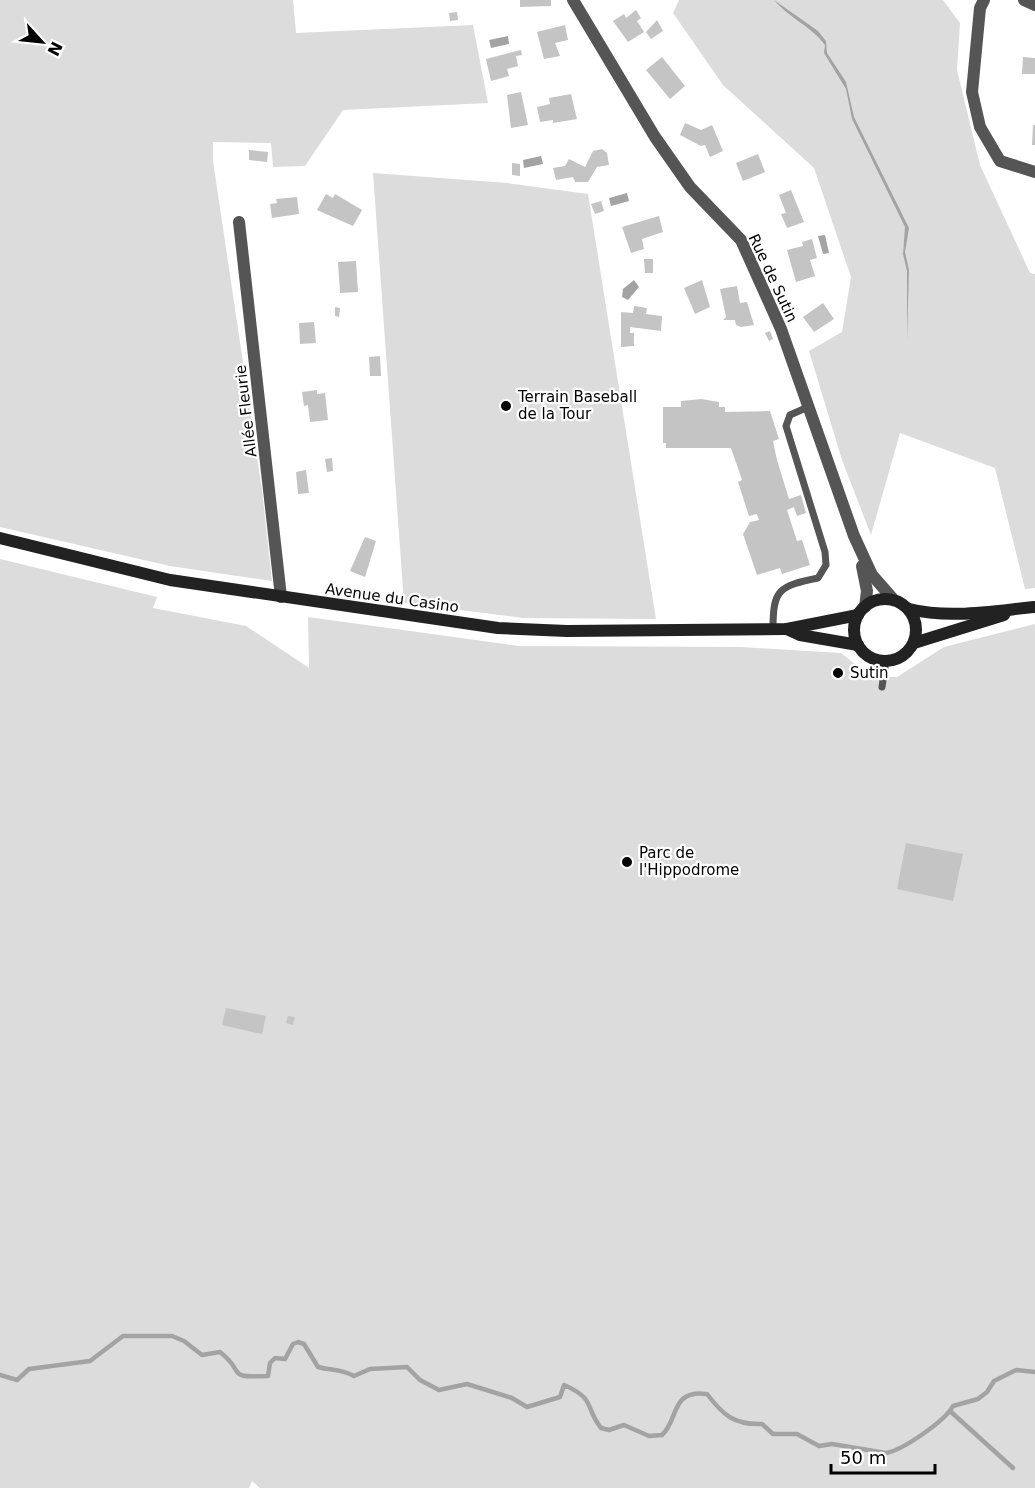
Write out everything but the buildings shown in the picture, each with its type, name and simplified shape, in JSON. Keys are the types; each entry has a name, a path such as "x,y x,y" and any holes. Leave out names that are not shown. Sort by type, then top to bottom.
{"street":[{"name":"Rue de Sutin","path":"573,0 655,137 690,187 741,240 781,329 854,536 872,575 894,600"},
{"path":"984,0 980,8 972,92 980,127 1000,160 1035,172"},
{"path":"1024,0 1035,5"},
{"name":"Allée Fleurie","path":"239,222 281,597"},
{"name":"Rue de Sutin","path":"854,536 866,584 861,611"},
{"name":"Avenue du Casino","path":"0,538 170,580 498,628 567,631 787,629"},
{"path":"787,629 861,611 884,599 894,600 909,609 931,614 952,615 1035,607"},
{"path":"861,611 855,635 858,645 870,657 886,661 902,656 914,642 1035,607"},
{"path":"909,609 916,625 914,642"},
{"path":"787,629 800,635 858,645"}],"lane":[{"path":"773,629 776,594 784,586 818,578 826,565 825,552 786,426 790,415 808,407"},
{"path":"882,687 886,661"}],"shaded area":[{"path":"0,0 293,0 296,33 473,25 488,103 343,110 305,166 273,167 271,143 213,142 213,161 262,490 272,581 170,566 0,527"},
{"path":"679,0 943,0 960,23 957,70 980,165 1030,273 1035,274 1035,588 1025,589 995,468 900,433 871,535 842,460 809,351 842,332 851,277 814,168 723,85 673,13"},
{"path":"774,0 818,31 826,41 827,53 846,82 854,117 909,228 905,252 909,270 907,340 907,271 903,254 905,227 852,119 846,89 824,53 825,45 813,32"},
{"path":"508,36 509,44 491,48 489,40"},
{"path":"541,156 543,164 524,168 523,160"},
{"name":"Terrain Baseball de la Tour","path":"373,173 507,183 588,194 656,619 523,618 404,603"},
{"path":"627,193 629,201 611,206 609,198"},
{"path":"825,235 829,253 823,254 818,236"},
{"path":"634,280 639,287 628,300 622,297 623,289"},
{"path":"0,559 157,597 153,608 246,626 309,668 308,617 519,646 741,647 841,653 871,677 897,677 944,647 1035,624 1035,1488 260,1488 252,1481 249,1488 0,1488"}],"waterway":[{"path":"0,1375 17,1380 29,1369 90,1361 123,1336 172,1336 184,1341 202,1355 220,1352 241,1375 268,1376 270,1363 275,1358 285,1359 293,1344 298,1342 304,1344 318,1367 354,1376 370,1369 407,1367 420,1380 439,1390 467,1384 512,1398 527,1407 560,1397 564,1385 581,1395 601,1428 609,1430 624,1425 649,1436 662,1435 681,1401 687,1396 707,1394 718,1408 730,1417 744,1423 762,1424 773,1434 797,1434 819,1446 832,1444 886,1453 923,1434 942,1419 953,1406 978,1399 987,1392 994,1381 1016,1370 1035,1372"},
{"path":"950,1411 1013,1468"}],"place":[{"name":"Terrain Baseball de la Tour","path":"506,406"},
{"name":"Sutin","path":"838,673"},
{"name":"Parc de l'Hippodrome","path":"627,862"}]}
